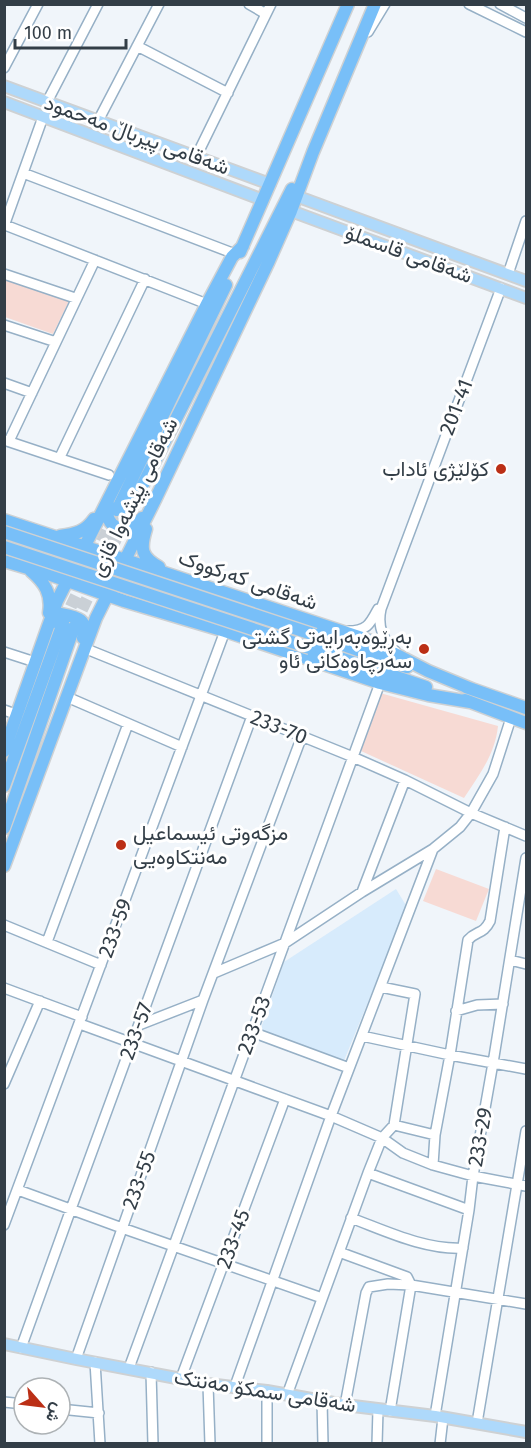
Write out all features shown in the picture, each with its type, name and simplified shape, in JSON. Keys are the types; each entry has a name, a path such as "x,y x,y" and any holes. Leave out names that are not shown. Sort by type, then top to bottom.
{"highway":[{"name":"شەقامی پێشەوا قازی","path":"4,751 55,606 72,579 107,501 114,477 207,304 239,250 348,4"},
{"name":"شەقامی پێشەوا قازی","path":"106,592 120,561 134,542 155,500 263,274 375,4"},
{"name":"شەقامی پێشەوا قازی","path":"239,250 230,277 122,512 313,152"},
{"path":"114,477 107,510 109,520 117,527 124,529 135,526 155,500"},
{"path":"155,500 142,549 150,561 172,574"},
{"path":"56,536 74,534 85,529 107,501"},
{"path":"4,520 56,536 74,545 120,561"},
{"path":"6,562 29,563 39,552 40,544 35,533 18,524"},
{"name":"شەقامی کەرکووک","path":"4,532 315,635 472,696"},
{"name":"شەقامی کەرکووک","path":"4,547 310,648 472,696 526,708"},
{"path":"86,548 106,592"},
{"path":"72,579 120,561"},
{"name":"شەقامی کەرکووک","path":"120,561 172,574 368,640 511,718 526,723"},
{"path":"6,562 72,579 124,601"},
{"path":"25,567 41,581 49,595 51,603 46,630"},
{"path":"166,614 158,608 154,599 155,588 159,583 171,578 195,583"},
{"path":"4,866 106,592"},
{"path":"96,618 104,606 111,602 124,601"},
{"name":"شەقامی کەرکووک","path":"124,601 225,631 380,683 428,695 472,696"},
{"path":"42,643 54,618 58,615 66,615 83,622 85,630 68,694"},
{"path":"4,786 69,625 4,828"}],"main road":[{"name":"شەقامی پیرباڵ مەحمود","path":"4,86 270,184"},
{"name":"شەقامی پیرباڵ مەحمود","path":"4,102 263,200"},
{"path":"228,187 234,171"},
{"name":"شەقامی قاسملۆ","path":"296,196 526,281"},
{"name":"شەقامی قاسملۆ","path":"291,211 526,298"},
{"path":"358,236 358,227 364,220"},
{"name":"شەقامی سمکۆ مەنتک","path":"4,1344 208,1384 235,1386 526,1432"}],"street":[{"path":"4,68 38,4"},
{"path":"47,102 98,4"},
{"path":"98,121 159,4"},
{"path":"249,4 266,14"},
{"path":"196,157 271,4"},
{"path":"354,55 386,4"},
{"path":"469,4 526,32"},
{"path":"500,4 526,14"},
{"path":"137,46 228,93"},
{"path":"43,117 5,225 207,304"},
{"path":"23,172 239,250"},
{"path":"508,274 526,221"},
{"path":"95,260 75,298 32,393 7,440 114,477"},
{"path":"4,274 75,298"},
{"path":"60,457 145,279"},
{"name":"201-41","path":"338,630 355,631 365,628 372,621 386,594 501,288"},
{"path":"4,325 56,342"},
{"path":"4,383 32,393"},
{"name":"201-41","path":"386,594 380,619 382,633 391,647 408,661"},
{"name":"233-59","path":"4,1225 8,1203 18,1190 225,631"},
{"name":"233-70","path":"84,648 353,757 471,813 526,836"},
{"path":"4,652 35,662"},
{"name":"233-53","path":"129,1368 380,683"},
{"path":"68,694 128,724 182,747"},
{"path":"4,710 18,715"},
{"name":"233-57","path":"21,1347 252,716"},
{"path":"214,973 285,943 433,849 460,827 471,813 493,774 511,718"},
{"path":"47,942 128,724"},
{"name":"233-55","path":"76,1359 203,1000 302,736"},
{"path":"362,892 405,780"},
{"path":"433,1165 435,1135 468,940 472,935 484,931 490,921 505,827"},
{"path":"235,1386 331,1116 433,849"},
{"name":"233-29","path":"440,1443 439,1417 472,1176 526,858"},
{"path":"4,925 101,965"},
{"path":"510,960 526,964"},
{"path":"287,1395 368,1173 382,1138 394,1125 415,994 381,987"},
{"path":"4,988 40,1001 132,1043 331,1116 382,1138 403,1153 433,1165 472,1176 522,1185"},
{"path":"138,1025 203,1000"},
{"path":"4,1084 40,1001"},
{"path":"456,1011 477,1005 503,1004"},
{"path":"252,1032 350,1068"},
{"path":"362,1036 526,1070"},
{"name":"233-45","path":"181,1378 285,1100"},
{"path":"394,1125 435,1135"},
{"path":"477,1423 498,1299 522,1185 526,1131"},
{"path":"368,1173 469,1210"},
{"path":"18,1190 321,1298"},
{"path":"351,1218 429,1246 446,1249 463,1248"},
{"path":"339,1252 407,1277 411,1285 390,1411"},
{"path":"345,1405 369,1287 388,1284 411,1285 526,1304"},
{"path":"95,1362 100,1443"},
{"path":"151,1372 153,1443"},
{"path":"208,1384 210,1443"},
{"path":"267,1391 267,1443"},
{"path":"322,1401 323,1443"},
{"path":"72,1410 99,1413"},
{"path":"377,1443 378,1410"}],"shaded area":[{"path":"5,278 69,301 53,334 5,317"},
{"path":"380,693 498,726 490,755 464,798 361,751"},
{"path":"436,869 489,889 476,921 423,901"},
{"path":"396,889 407,907 343,1063 260,1031 284,962"}],"tunnel":[{"path":"63,623 117,510"},
{"path":"74,626 128,514"}],"place":[{"name":"کۆلێژی ئاداب","path":"501,469"},
{"name":"بەڕێوەبەرایەتی گشتی سەرچاوەکانی ئاو","path":"424,649"},
{"name":"مزگەوتی ئیسماعیل مەنتکاوەیی","path":"121,845"}]}
